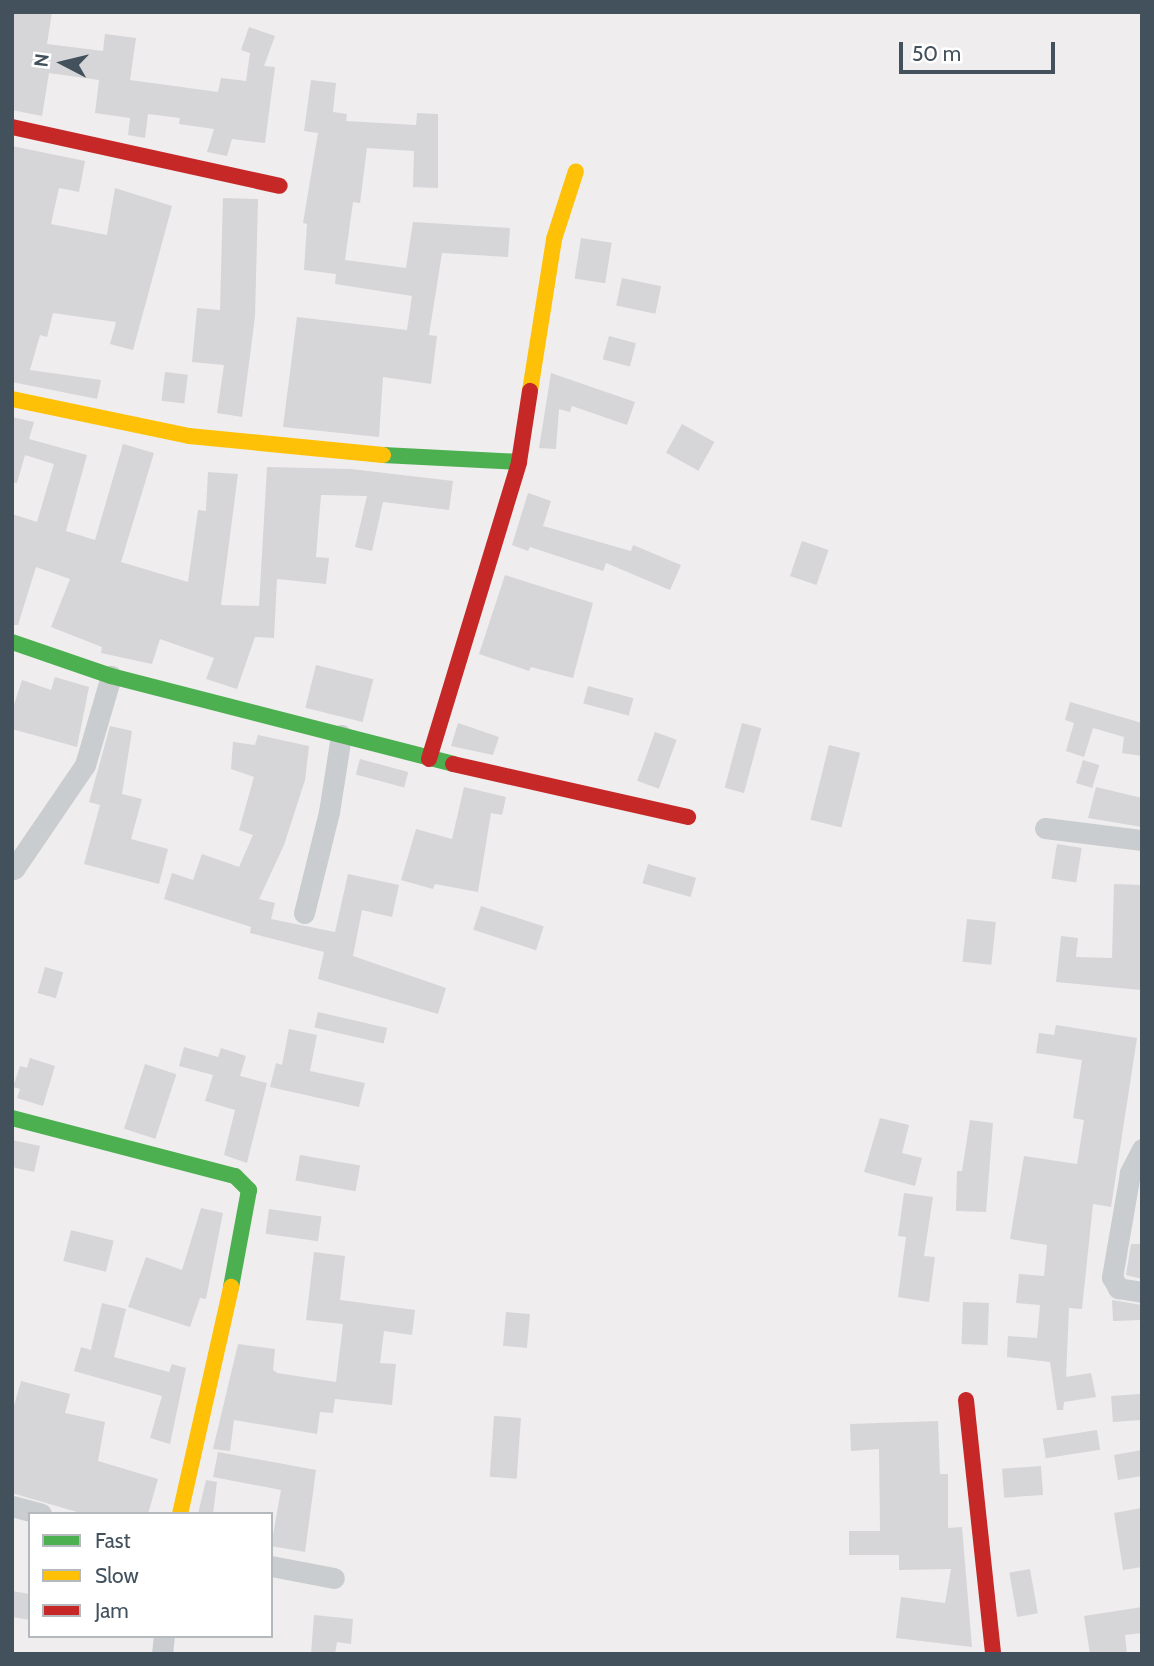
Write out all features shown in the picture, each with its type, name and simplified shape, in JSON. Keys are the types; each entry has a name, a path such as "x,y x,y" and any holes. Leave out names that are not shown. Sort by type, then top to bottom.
{"street":[{"path":"12,127 280,187"},
{"path":"429,759 519,462 554,239 576,172"},
{"path":"12,399 189,436 418,458 519,462"},
{"path":"12,642 111,676 429,759 688,817"},
{"path":"14,869 85,765 111,676"},
{"path":"304,914 330,813 341,735"},
{"path":"1045,828 1142,840"},
{"path":"12,1118 236,1177 249,1190 248,1212 180,1512"},
{"path":"1142,1149 1130,1173 1112,1277 1118,1288 1142,1292"},
{"path":"966,1399 993,1654"},
{"path":"12,1506 34,1512"},
{"path":"273,1566 334,1578"}],"building":[{"path":"14,12 52,12 47,44 103,51 105,34 136,38 130,80 218,92 221,78 246,81 250,53 241,50 249,27 275,36 264,66 275,67 265,143 232,139 227,156 207,152 214,129 179,124 180,118 148,114 145,138 128,135 130,118 95,113 99,80 49,73 42,116 12,110"},
{"path":"311,80 336,83 333,112 347,114 346,121 416,125 417,113 438,114 438,188 413,187 414,151 367,148 360,203 353,202 345,260 406,268 413,222 510,228 508,257 442,253 429,335 437,336 431,384 383,377 379,437 283,427 297,317 407,330 412,296 335,284 336,274 304,270 307,224 303,223 318,133 304,131"},
{"path":"12,146 85,161 79,192 59,188 51,224 107,235 115,188 172,206 133,350 110,344 116,322 53,313 47,337 40,335 30,370 101,380 97,399 12,382"},
{"path":"223,198 258,199 255,317 242,417 217,413 224,365 192,362 197,308 220,310"},
{"path":"581,238 612,243 605,283 575,278"},
{"path":"622,278 661,286 655,314 616,305"},
{"path":"609,336 636,343 630,366 603,359"},
{"path":"165,372 188,375 184,404 161,401"},
{"path":"551,373 635,402 627,425 572,406 570,412 559,409 556,449 539,448"},
{"path":"12,417 34,422 29,439 87,455 66,531 95,540 123,444 154,453 121,562 188,582 198,510 206,511 208,472 238,474 221,605 259,606 267,467 351,469 453,481 449,510 383,502 372,551 355,547 367,496 321,495 316,557 329,558 326,584 277,579 274,638 255,637 237,689 206,679 214,658 160,639 152,664 101,653 102,647 51,627 70,579 36,567 18,625 12,625 12,514 37,522 54,464 25,455 17,483 12,482"},
{"path":"682,424 714,442 698,471 666,453"},
{"path":"528,493 551,501 543,526 631,551 633,545 681,565 670,590 606,563 603,571 530,547 528,551 512,545"},
{"path":"802,541 828,550 816,585 790,576"},
{"path":"505,575 593,603 573,678 531,667 529,671 479,654"},
{"path":"316,665 373,679 363,722 305,708"},
{"path":"55,677 89,687 77,747 12,729 12,711 22,680 51,690"},
{"path":"588,686 633,698 629,716 583,703"},
{"path":"1070,702 1142,723 1142,756 1122,753 1124,737 1093,728 1084,757 1066,751 1074,723 1065,720"},
{"path":"458,723 499,737 493,755 451,746"},
{"path":"742,723 761,728 744,793 725,788"},
{"path":"110,726 132,731 122,794 142,799 131,839 168,849 159,884 84,864 100,805 89,802"},
{"path":"655,732 677,740 659,789 637,781"},
{"path":"258,735 309,746 305,780 284,845 259,899 275,903 271,919 335,932 348,874 399,885 392,917 362,910 353,956 446,988 438,1014 318,979 324,952 250,933 251,927 164,899 172,873 193,880 202,854 239,867 253,835 239,830 254,777 231,769 233,742 255,745"},
{"path":"829,745 860,753 841,827 810,820"},
{"path":"360,759 408,772 404,787 356,774"},
{"path":"1083,760 1099,765 1092,788 1076,783"},
{"path":"464,787 506,797 502,815 491,813 478,892 435,884 433,889 401,880 416,829 452,839"},
{"path":"1096,787 1142,798 1142,827 1088,818"},
{"path":"1057,844 1082,848 1076,882 1052,879"},
{"path":"648,864 696,878 691,897 642,883"},
{"path":"1114,884 1141,885 1141,990 1056,982 1061,936 1078,938 1076,957 1112,958"},
{"path":"481,906 544,926 536,950 473,930"},
{"path":"967,919 996,922 991,965 963,962"},
{"path":"45,967 63,972 56,998 38,993"},
{"path":"318,1012 387,1028 384,1044 314,1028"},
{"path":"1056,1025 1137,1038 1111,1207 1093,1204 1082,1309 1069,1308 1066,1377 1091,1373 1096,1397 1064,1402 1063,1410 1057,1410 1050,1362 1007,1357 1008,1336 1037,1338 1040,1305 1016,1303 1019,1274 1044,1276 1047,1245 1010,1239 1024,1156 1077,1164 1084,1120 1073,1118 1082,1060 1036,1053 1039,1033 1054,1035"},
{"path":"289,1029 317,1035 310,1071 365,1083 359,1107 270,1087 276,1063 282,1065"},
{"path":"184,1047 218,1057 221,1048 246,1056 240,1076 267,1083 247,1163 224,1155 235,1110 205,1101 213,1075 179,1066"},
{"path":"30,1058 55,1066 43,1106 17,1098 20,1089 13,1087 20,1066 27,1068"},
{"path":"145,1064 176,1074 155,1139 124,1129"},
{"path":"880,1118 909,1125 902,1153 922,1158 915,1186 864,1172"},
{"path":"970,1120 993,1123 986,1212 956,1211 957,1171 962,1171"},
{"path":"12,1140 40,1146 34,1172 12,1167"},
{"path":"300,1155 360,1166 356,1191 295,1181"},
{"path":"904,1193 933,1197 924,1256 935,1257 929,1302 898,1297 906,1237 898,1236"},
{"path":"201,1208 223,1213 206,1299 200,1298 190,1327 128,1307 146,1257 182,1270"},
{"path":"269,1209 321,1216 318,1241 266,1234"},
{"path":"71,1230 114,1241 106,1272 63,1261"},
{"path":"1131,1244 1142,1244 1142,1279 1126,1275"},
{"path":"314,1252 345,1256 340,1300 415,1310 412,1335 384,1331 380,1363 396,1364 392,1405 335,1399 333,1413 320,1412 317,1434 234,1420 230,1451 213,1449 238,1344 275,1349 273,1370 277,1373 336,1382 343,1324 306,1320"},
{"path":"1112,1300 1142,1305 1142,1320 1113,1321"},
{"path":"963,1302 989,1303 988,1345 962,1344"},
{"path":"102,1303 126,1309 114,1357 169,1372 172,1364 186,1368 170,1444 150,1438 162,1396 74,1371 81,1347 91,1350"},
{"path":"506,1312 530,1314 527,1348 503,1346"},
{"path":"21,1381 70,1394 65,1413 105,1422 98,1461 158,1479 149,1512 77,1512 12,1493 12,1413"},
{"path":"1140,1394 1142,1420 1113,1422 1111,1396"},
{"path":"494,1416 521,1418 517,1479 490,1477"},
{"path":"938,1421 940,1474 948,1474 948,1528 962,1527 972,1647 896,1638 901,1597 945,1603 951,1569 899,1570 899,1555 849,1555 849,1531 880,1531 879,1449 851,1451 850,1424"},
{"path":"1097,1430 1100,1450 1046,1458 1043,1439"},
{"path":"1142,1450 1142,1476 1118,1480 1114,1455"},
{"path":"218,1452 316,1470 305,1552 273,1546 281,1490 213,1477"},
{"path":"1041,1466 1043,1495 1004,1498 1002,1469"},
{"path":"206,1480 217,1482 213,1512 198,1512"},
{"path":"1142,1508 1142,1567 1123,1570 1114,1513"},
{"path":"1030,1569 1038,1613 1017,1617 1009,1573"},
{"path":"12,1591 28,1594 28,1620 12,1617"},
{"path":"1142,1607 1142,1633 1125,1635 1127,1654 1090,1654 1084,1616"},
{"path":"314,1615 353,1619 351,1644 337,1642 335,1654 311,1654"}],"traffic: fast":[{"path":"383,455 519,462"},
{"path":"12,642 111,676 453,764"},
{"path":"12,1118 235,1176 249,1190 231,1287"}],"traffic: slow":[{"path":"530,391 554,239 576,171"},
{"path":"12,399 189,436 383,455"},
{"path":"180,1512 231,1287"}],"traffic: jam":[{"path":"12,127 280,186"},
{"path":"429,759 519,462 530,391"},
{"path":"453,764 688,817"},
{"path":"966,1400 993,1654"}]}
